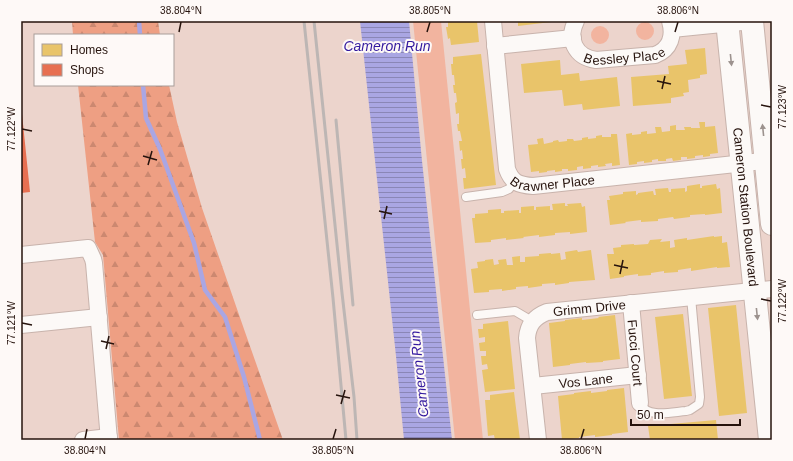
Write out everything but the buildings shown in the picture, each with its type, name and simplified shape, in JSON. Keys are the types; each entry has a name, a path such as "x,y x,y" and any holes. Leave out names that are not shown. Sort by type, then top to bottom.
{"street":[{"name":"Brawner Place","path":"493,21 507,169 514,182 533,186 758,162"},
{"name":"Bessley Place","path":"576,21 572,30 574,45 577,51 589,59 596,60 661,53 665,50 671,36 671,25 752,21"},
{"name":"Cameron Station Boulevard","path":"752,21 765,290 770,440"},
{"name":"Cameron Station Boulevard","path":"727,22 772,224"},
{"name":"Bessley Place","path":"495,46 573,38"},
{"path":"21,256 88,248 94,259 109,439 83,440"},
{"name":"Grimm Drive","path":"532,321 541,314 547,312 765,290"},
{"name":"Fucci Court","path":"631,303 640,402"},
{"path":"21,325 99,317"},
{"path":"532,321 529,326 527,338 538,440"},
{"name":"Vos Lane","path":"533,386 638,375"}],"lane":[{"path":"466,197 502,192 509,189 514,182"},
{"path":"640,402 646,411 654,414 686,411 699,404 700,397 691,297"},
{"path":"477,315 515,310 532,321"}],"shaded area":[{"path":"413,21 441,21 483,440 455,440"},
{"path":"645,22 651,25 654,31 651,37 645,40 639,37 636,31 639,25"},
{"path":"600,26 606,29 609,35 606,41 600,44 594,41 591,35 594,29"}],"green space":[{"path":"72,21 158,21 160,34 73,34"},
{"path":"78,86 169,86 177,122 202,208 283,440 119,440 103,255 95,242"}],"water":[{"name":"Cameron Run","path":"360,21 409,21 422,161 452,440 404,440"}],"waterway":[{"path":"139,21 140,34"},
{"path":"143,86 146,118 160,149 194,243 205,290 225,317 244,377 260,440"}],"railway":[{"path":"304,21 333,298 346,440"},
{"path":"314,21 354,397 357,440"},
{"path":"336,120 353,305"}]}
